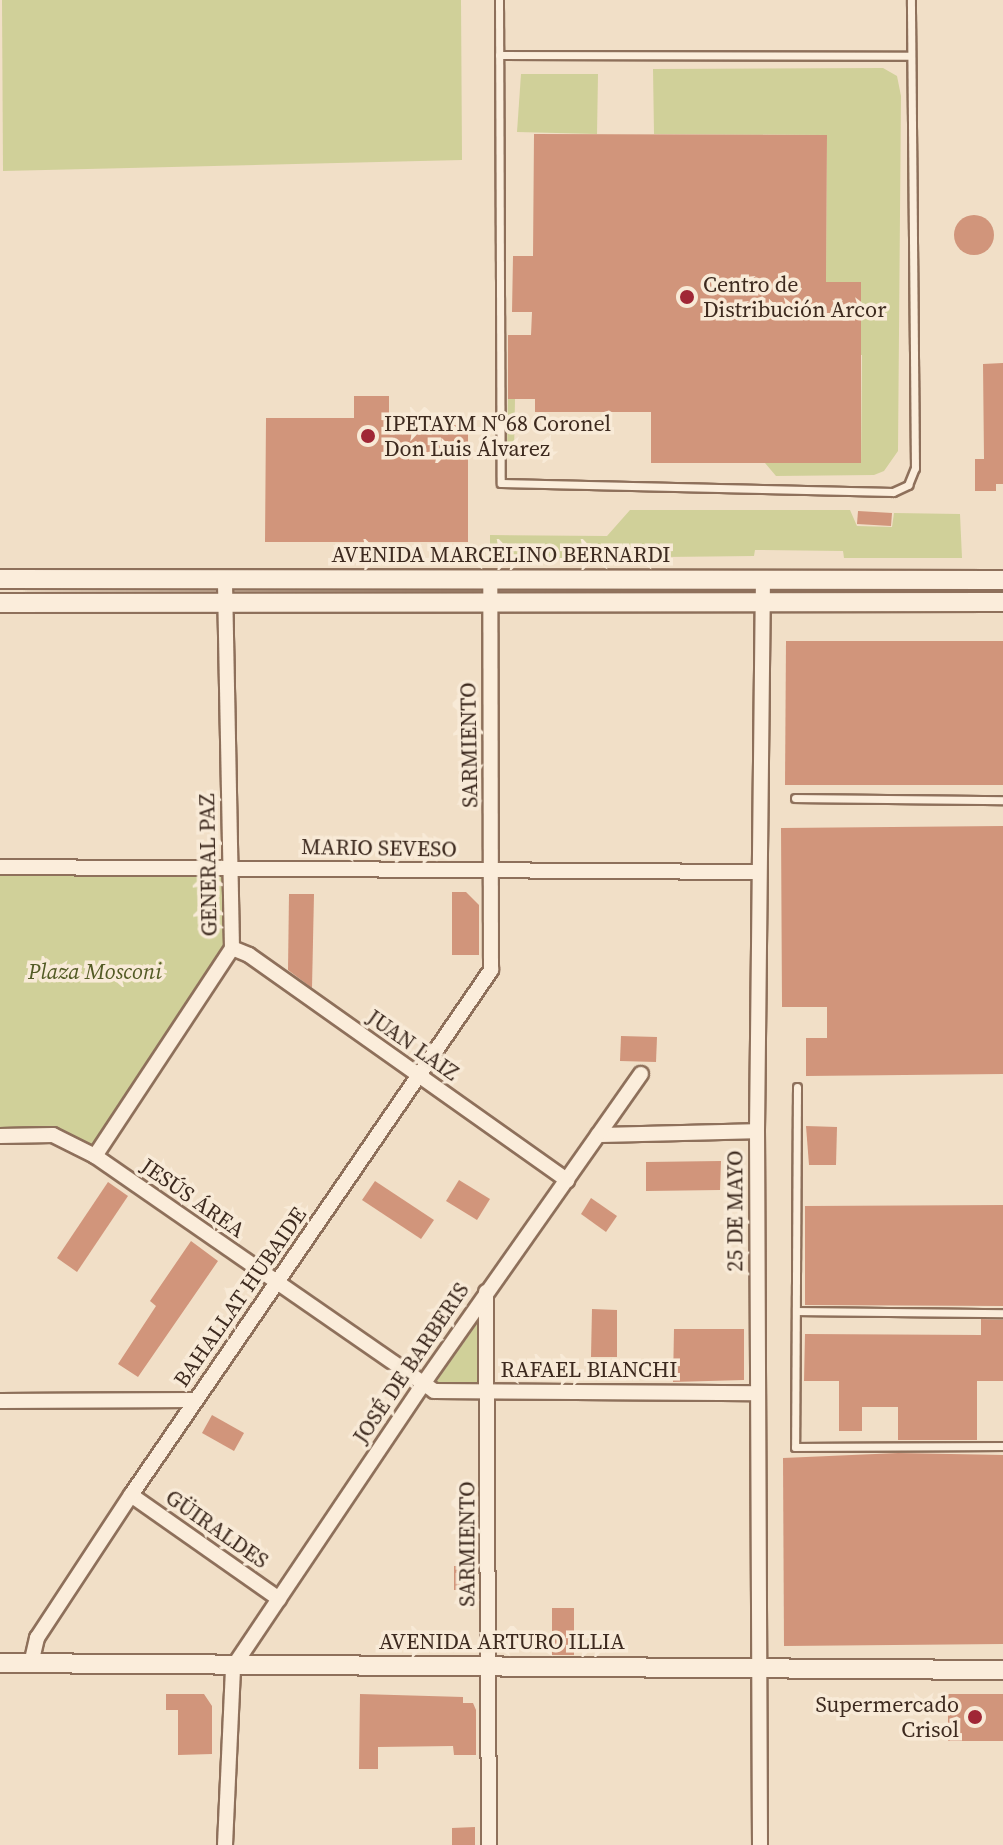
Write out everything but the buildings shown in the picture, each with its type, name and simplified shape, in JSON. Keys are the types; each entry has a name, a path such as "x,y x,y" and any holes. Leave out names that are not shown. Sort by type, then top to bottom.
{"main road":[{"name":"AVENIDA MARCELINO BERNARDI","path":"0,579 1003,580"},
{"path":"0,603 1003,602"},
{"name":"AVENIDA ARTURO ILLIA","path":"0,1663 231,1675 489,1664 757,1670 1003,1670"}],"street":[{"name":"SARMIENTO","path":"490,578 494,959"},
{"name":"25 DE MAYO","path":"760,1845 757,1131 763,578"},
{"name":"GENERAL PAZ","path":"95,1156 232,948 225,581"},
{"name":"MARIO SEVESO","path":"0,867 758,872"},
{"name":"JUAN LAIZ","path":"232,948 249,955 567,1180"},
{"name":"BAHALLAT HUBAIDE","path":"31,1664 37,1638 195,1400 420,1077 494,959"},
{"name":"JOSÉ DE BARBERIS","path":"231,1675 423,1384 641,1074"},
{"path":"598,1135 757,1131"},
{"name":"JESÚS ÁREA","path":"0,1136 53,1135 95,1156 423,1384"},
{"name":"SARMIENTO","path":"486,1292 490,1391 489,1845"},
{"name":"RAFAEL BIANCHI","path":"423,1384 439,1392 757,1393"},
{"path":"0,1401 195,1400"},
{"name":"GÜIRALDES","path":"131,1495 279,1599"},
{"path":"225,1845 231,1675"}],"lane":[{"path":"499,0 501,483 797,492 893,492 908,485 915,468 911,0"},
{"path":"499,55 911,56"},
{"path":"795,798 1003,800"},
{"path":"797,1087 795,1447 1003,1446"},
{"path":"797,1311 1003,1313"}],"green space":[{"path":"2,0 461,0 462,160 3,171"},
{"path":"883,68 897,76 901,96 898,451 884,471 874,475 776,476 765,463 861,463 862,355 825,354 861,344 861,282 826,282 827,135 654,134 653,69"},
{"path":"521,74 598,74 597,134 517,132"},
{"path":"508,399 515,399 514,453 507,453"},
{"path":"630,510 850,510 857,526 892,527 894,513 960,514 962,558 844,558 843,551 755,550 754,556 490,559 490,535 607,536"},
{"name":"Plaza Mosconi","path":"223,873 227,948 89,1150 0,1130 0,875"},
{"path":"484,1314 486,1388 434,1385"}],"place":[{"name":"Centro de Distribución Arcor","path":"687,297"},
{"name":"IPETAYM Nº68 Coronel Don Luis Álvarez","path":"368,436"},
{"name":"Supermercado Crisol","path":"975,1717"}]}
